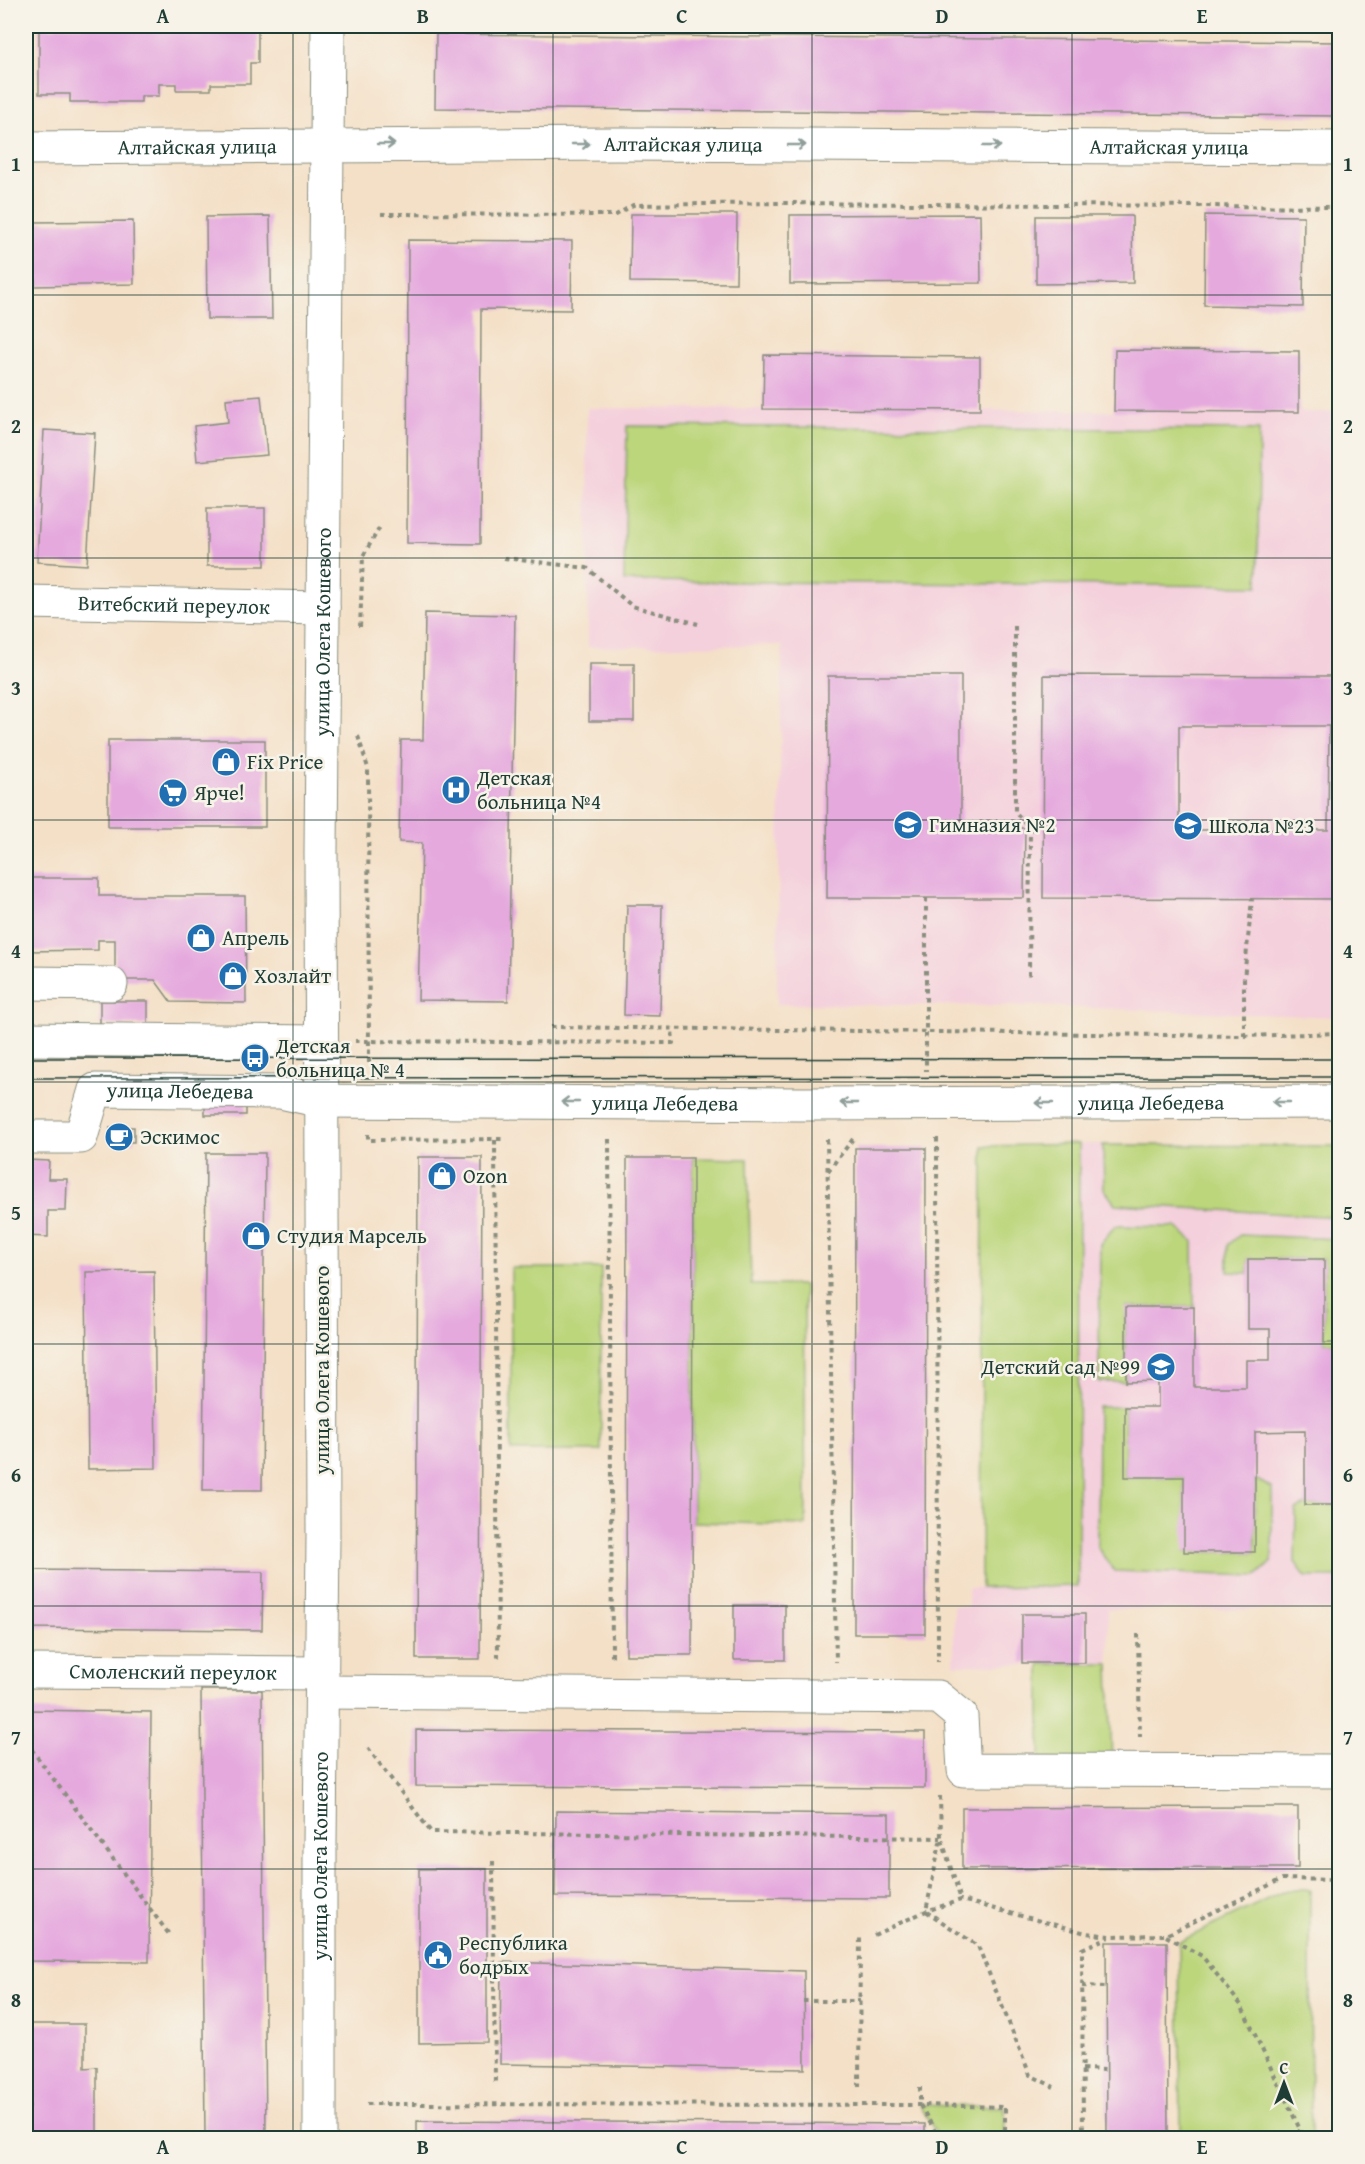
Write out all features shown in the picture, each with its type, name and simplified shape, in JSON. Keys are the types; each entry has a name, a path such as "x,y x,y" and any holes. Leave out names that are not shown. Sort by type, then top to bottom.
{"street":[{"name":"улица Олега Кошевого","path":"320,2139 323,1525 321,1041 328,26"},
{"name":"Алтайская улица","path":"26,148 629,144 1340,148"},
{"name":"Витебский переулок","path":"26,602 323,608"},
{"path":"26,983 111,984"},
{"path":"26,1039 321,1041"},
{"name":"улица Лебедева","path":"26,1137 81,1137 95,1090 280,1092 321,1101 791,1104 1340,1102"},
{"name":"Смоленский переулок","path":"26,1671 498,1693 938,1697"},
{"path":"938,1697 962,1716 964,1770 1340,1771"}],"path":[{"path":"381,214 616,215 633,205 781,202 1340,207"},
{"path":"360,635 363,556 380,527"},
{"path":"504,558 587,568 632,606 698,624"},
{"path":"1015,626 1015,812 1030,828 1029,976"},
{"path":"358,725 358,736 368,768 368,1140"},
{"path":"926,898 926,1005"},
{"path":"1244,1036 1244,979 1252,899"},
{"path":"551,1027 1244,1036 1340,1033"},
{"path":"321,1041 673,1043 672,1028"},
{"path":"827,1138 836,1696"},
{"path":"827,1171 853,1138"},
{"path":"937,1138 938,1697"},
{"path":"609,1139 612,1694"},
{"path":"495,1140 498,1693"},
{"path":"1138,1634 1141,1771"},
{"path":"26,1742 171,1937"},
{"path":"368,1748 431,1832 941,1838"},
{"path":"941,1838 961,1900"},
{"path":"926,1911 941,1838"},
{"path":"493,1861 495,2086"},
{"path":"874,1935 926,1911 961,1900 1086,1933 1110,1936 1166,1935 1282,1879 1340,1880"},
{"path":"926,1911 978,1946 1030,2075 1054,2087"},
{"path":"859,2087 860,1934"},
{"path":"1166,1935 1202,1956 1241,2006 1304,2139"},
{"path":"1083,2139 1082,1949 1110,1936"},
{"path":"1082,1986 1107,1987"},
{"path":"803,2001 860,2001"},
{"path":"1082,2069 1107,2070"},
{"path":"920,2087 920,2105 939,2139"},
{"path":"367,2104 1005,2107 1005,2139"},
{"path":"1293,2139 1300,2130"}],"shaded area":[{"name":"Школа №23","path":"587,408 1339,412 1339,1017 1035,1006 777,1004 782,645 588,647"},
{"name":"Детский сад №99","path":"1090,1144 1339,1146 1339,1610 1108,1609 1109,1664 954,1665 954,1606 968,1607 968,1588 981,1588 983,1146"}],"green space":[{"path":"627,426 1259,430 1258,586 624,581"},
{"path":"1079,1144 1078,1586 981,1588 983,1146"},
{"path":"1103,1145 1339,1146 1339,1217 1115,1204 1104,1189"},
{"path":"693,1158 748,1159 751,1285 804,1285 806,1525 693,1522"},
{"path":"1115,1226 1176,1227 1193,1241 1194,1307 1126,1307 1126,1382 1099,1382 1100,1244"},
{"path":"1240,1235 1339,1239 1339,1343 1324,1343 1324,1259 1248,1259 1248,1273 1228,1272 1228,1245"},
{"path":"511,1268 601,1268 601,1451 511,1451"},
{"path":"1098,1407 1125,1407 1125,1477 1184,1477 1185,1552 1255,1552 1255,1479 1272,1488 1272,1562 1256,1576 1114,1571 1097,1547"},
{"path":"1305,1505 1339,1505 1339,1577 1306,1577 1295,1562 1296,1510"},
{"path":"1040,1664 1109,1664 1112,1766 1040,1765"},
{"path":"1286,1890 1310,1890 1311,2138 1181,2138 1179,1942"},
{"path":"920,2105 1005,2107 1005,2138 939,2138"}],"building":[{"path":"56,26 258,26 258,63 250,63 250,84 211,84 211,90 176,90 176,84 159,84 159,96 141,96 141,102 70,102 70,94 39,94 39,28 56,28"},
{"path":"436,34 1340,42 1340,116 435,108"},
{"path":"631,214 737,214 736,283 630,282"},
{"path":"980,214 981,283 790,284 790,215"},
{"path":"1205,215 1304,216 1303,307 1204,305"},
{"path":"270,216 272,319 207,319 206,217"},
{"path":"1036,216 1132,216 1133,283 1036,284"},
{"path":"133,221 134,284 35,286 33,222"},
{"path":"408,240 572,241 571,310 481,309 480,544 407,543"},
{"path":"1115,350 1299,351 1299,412 1114,411"},
{"path":"764,355 980,357 980,410 763,409"},
{"path":"261,396 267,455 197,461 194,426 228,422 226,399"},
{"path":"44,430 95,433 87,565 37,562"},
{"path":"207,508 265,508 265,566 207,566"},
{"name":"Детская больница №4","path":"425,613 515,615 508,1001 418,1000 422,843 399,842 401,740 423,740"},
{"path":"589,664 634,664 634,721 589,721"},
{"path":"1044,675 1340,676 1340,899 1043,898","holes":["1179,726 1329,726 1328,830 1179,830"]},
{"path":"828,676 961,676 961,828 1025,828 1024,898 827,898"},
{"path":"108,740 265,740 265,827 108,827"},
{"path":"26,878 99,878 99,896 245,896 246,1003 171,1002 155,980 115,980 115,940 98,940 98,950 26,951"},
{"path":"627,905 662,905 660,1016 624,1015"},
{"path":"100,1001 148,1001 148,1025 100,1025"},
{"path":"246,1098 246,1115 205,1115 205,1099"},
{"path":"110,1127 134,1127 134,1142 110,1142"},
{"path":"855,1148 926,1148 925,1634 854,1634"},
{"path":"206,1153 265,1153 262,1490 203,1490"},
{"path":"418,1157 482,1157 480,1659 416,1659"},
{"path":"627,1158 693,1158 692,1655 626,1655"},
{"path":"26,1160 49,1161 48,1179 67,1179 66,1211 48,1211 48,1237 26,1236"},
{"path":"1248,1259 1324,1259 1324,1343 1340,1343 1340,1505 1305,1505 1305,1431 1255,1432 1255,1552 1184,1552 1184,1477 1125,1477 1125,1407 1158,1407 1158,1381 1126,1382 1126,1307 1194,1307 1194,1387 1246,1387 1246,1360 1270,1360 1270,1329 1248,1329"},
{"path":"154,1271 156,1468 88,1469 86,1272"},
{"path":"26,1570 263,1572 262,1630 26,1628"},
{"path":"734,1605 785,1605 785,1660 734,1660"},
{"path":"1022,1614 1085,1614 1085,1663 1022,1663"},
{"path":"201,1690 262,1690 266,2138 205,2138"},
{"path":"26,1710 151,1712 149,1962 26,1961"},
{"path":"416,1730 925,1732 925,1788 416,1786"},
{"path":"1298,1807 1298,1868 962,1869 962,1808"},
{"path":"556,1811 889,1814 889,1898 555,1896"},
{"path":"419,1869 487,1869 487,2042 419,2043"},
{"path":"1106,1942 1167,1942 1168,2138 1107,2138"},
{"path":"501,1962 804,1971 805,2069 500,2064"},
{"path":"26,2024 85,2024 85,2068 97,2067 97,2138 26,2138 26,2109 30,2108 29,2080 26,2080"},
{"path":"417,2121 925,2124 925,2138 417,2138"}],"tram line":[{"path":"26,1058 1340,1059"},
{"path":"26,1078 1340,1077"}],"place":[{"name":"Fix Price","path":"226,762"},
{"name":"Детская больница №4","path":"456,790"},
{"name":"Ярче!","path":"173,793"},
{"name":"Гимназия №2","path":"908,825"},
{"name":"Школа №23","path":"1188,826"},
{"name":"Апрель","path":"201,938"},
{"name":"Хозлайт","path":"233,976"},
{"name":"Детская больница № 4","path":"255,1058"},
{"name":"Эскимос","path":"119,1137"},
{"name":"Ozon","path":"442,1176"},
{"name":"Студия Марсель","path":"256,1236"},
{"name":"Детский сад №99","path":"1161,1367"},
{"name":"Республика бодрых","path":"438,1955"}]}
